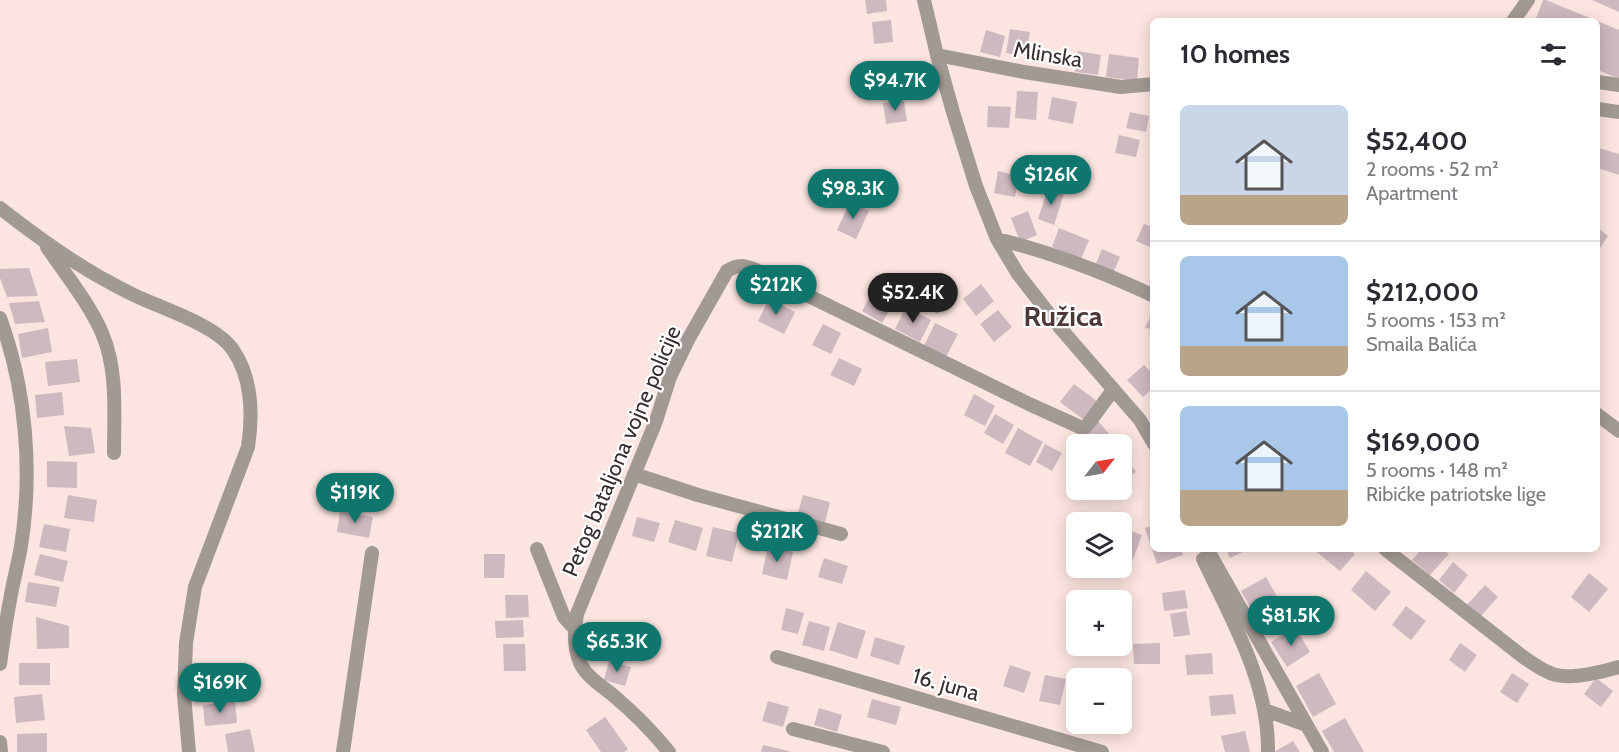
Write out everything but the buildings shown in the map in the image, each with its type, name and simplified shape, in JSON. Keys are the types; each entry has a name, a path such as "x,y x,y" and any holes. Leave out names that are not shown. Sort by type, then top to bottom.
{"street":[{"path":"924,0 937,55 976,186 997,240 1018,274 1061,329 1113,390 1147,418"},
{"path":"1515,18 1528,0"},
{"name":"Mlinska","path":"937,55 1024,72 1121,87 1150,84"},
{"path":"1600,82 1619,85"},
{"path":"1600,109 1619,112"},
{"path":"0,208 44,243 133,295 171,310 225,340 243,370 250,403 251,427 248,447 195,587 186,643 184,695 189,752"},
{"path":"997,240 1041,250 1103,273 1150,294"},
{"path":"44,243 87,306 108,348 112,368 114,453"},
{"name":"Petog bataljona vojne policije","path":"574,628 581,603 656,421 670,377 726,271 735,266 743,265 756,270 1080,427 1088,424 1113,390"},
{"path":"0,318 9,344 18,388 26,445 26,493 21,545 0,664"},
{"path":"1600,417 1619,431"},
{"path":"634,474 698,495 840,534"},
{"path":"537,549 564,617 574,628 582,667 637,717 669,752"},
{"path":"1200,552 1255,674 1266,710 1268,752"},
{"path":"1209,552 1322,752"},
{"path":"1389,552 1522,657 1542,668 1557,675 1570,675 1619,668"},
{"path":"343,752 372,553"},
{"name":"16. juna","path":"777,657 1102,752"},
{"path":"1266,710 1306,724"},
{"path":"793,729 883,752"},
{"path":"0,742 1,752"}],"district":[{"name":"Ružica","path":"1063,316"}]}
